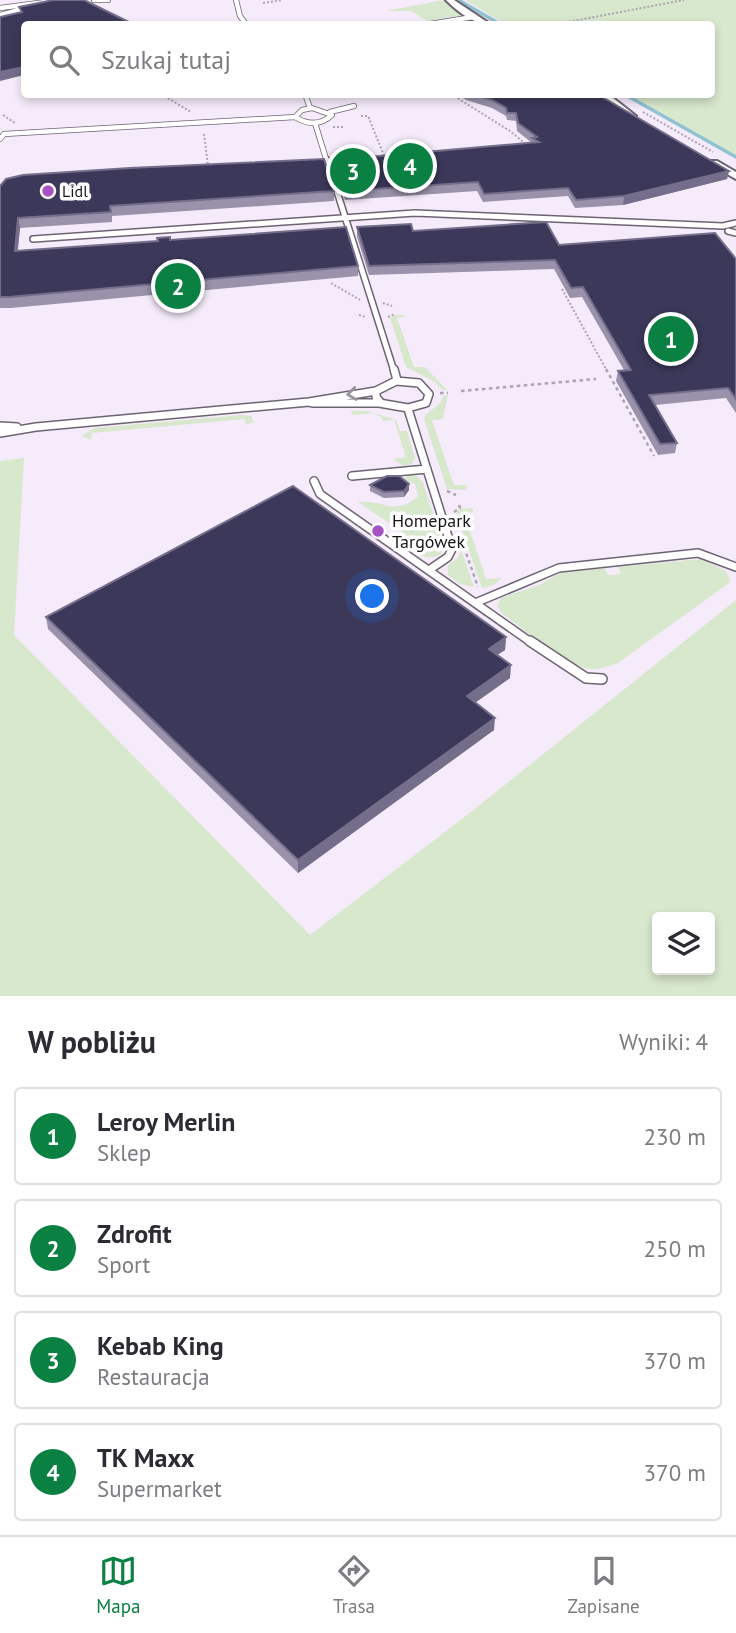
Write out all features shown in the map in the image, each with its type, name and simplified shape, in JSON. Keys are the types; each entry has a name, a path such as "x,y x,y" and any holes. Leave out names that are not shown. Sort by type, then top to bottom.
{"street":[{"path":"450,0 481,21"},
{"path":"609,98 640,116"},
{"path":"708,155 736,176"}],"lane":[{"path":"0,8 61,0"},
{"path":"93,0 108,0"},
{"path":"236,0 244,21"},
{"path":"0,15 22,10 29,7 27,5"},
{"path":"448,21 474,17"},
{"path":"307,98 310,108"},
{"path":"295,117 300,111 310,108 330,112 354,106"},
{"path":"1,135 295,117 302,122 315,123 330,118 330,112"},
{"path":"315,123 397,380"},
{"path":"33,239 415,213 723,226 736,223"},
{"path":"728,231 736,233"},
{"path":"0,433 36,427 309,402 376,391 384,384 397,380 421,384 429,394 426,403 408,410 381,403 329,405 309,402"},
{"path":"376,391 376,397 381,403"},
{"path":"408,410 452,549 448,557 429,570"},
{"path":"0,426 36,427"},
{"path":"352,476 427,469"},
{"path":"314,481 320,494 579,675 602,679"},
{"path":"475,603 559,568 698,553 736,567"}],"path":[{"path":"263,3 282,0"},
{"path":"573,21 684,0"},
{"path":"457,98 517,136 531,151"},
{"path":"355,115 368,116 387,162"},
{"path":"640,116 708,155"},
{"path":"331,283 362,301 356,305"},
{"path":"562,289 654,456"},
{"path":"461,391 596,379"},
{"path":"440,393 448,393"},
{"path":"452,513 460,508 458,505"},
{"path":"461,538 478,588 486,597"}],"green space":[{"path":"444,0 463,15 427,21 411,11 385,11"},
{"path":"465,0 736,0 736,155 634,98 715,98 715,21 500,21"},
{"path":"394,315 405,317 397,318 414,367 425,367 447,390 442,390 435,382 406,367 390,318"},
{"path":"448,395 443,419 432,420 454,485 467,485 466,490 447,489 424,419 440,403 443,396"},
{"path":"351,411 368,411 396,420 400,431 407,431 415,458 412,464 404,466 394,459 406,457 394,420 383,421 373,413 352,415"},
{"path":"251,416 254,422 246,425 245,419 92,433 91,440 82,436 94,428"},
{"path":"24,458 14,635 310,935 467,815 736,600 736,996 0,996 0,461"},
{"path":"410,475 417,476 423,482 443,545 442,553 438,556 420,555 408,548 417,542 358,502 396,506 410,502 418,496 415,484 402,479"},
{"path":"473,508 473,512 464,513 486,579 501,578 493,585 482,588 456,513 460,509"},
{"path":"461,549 474,587 460,584 448,575 448,565 458,558"},
{"path":"701,559 726,571 729,583 618,663 601,668 591,669 569,661 534,638 503,614 497,606 501,598 539,585 560,573 605,568 608,575 621,574 618,567"}],"building":[{"path":"53,0 84,0 127,21 21,21 21,68 0,72 0,17 22,12 19,7"},
{"path":"485,98 604,98 729,171 624,196 576,200 568,188 484,194 478,182 345,191 335,160 539,142 532,138 537,137 518,123 516,113 507,113 506,108"},
{"path":"324,159 334,191 110,206 111,212 18,218 15,251 158,241 157,238 170,237 170,240 346,227 358,266 0,297 0,186 6,179 23,175 130,168"},
{"path":"546,222 559,245 715,233 736,259 736,399 728,388 649,395 677,443 660,444 618,371 631,370 583,287 571,288 555,260 369,266 357,227 411,224 413,231"},
{"path":"387,476 399,476 409,484 404,491 384,492 370,485"},
{"path":"293,486 506,637 489,649 511,665 467,696 495,718 298,860 46,617"}],"waterway":[{"path":"460,1 495,21"},
{"path":"631,98 736,157"}],"place":[{"name":"TK Maxx","path":"410,166"},
{"name":"Kebab King","path":"353,171"},
{"name":"Lidl","path":"48,191"},
{"name":"Zdrofit","path":"178,286"},
{"name":"Leroy Merlin","path":"671,339"},
{"name":"Homepark Targówek","path":"378,531"}]}
